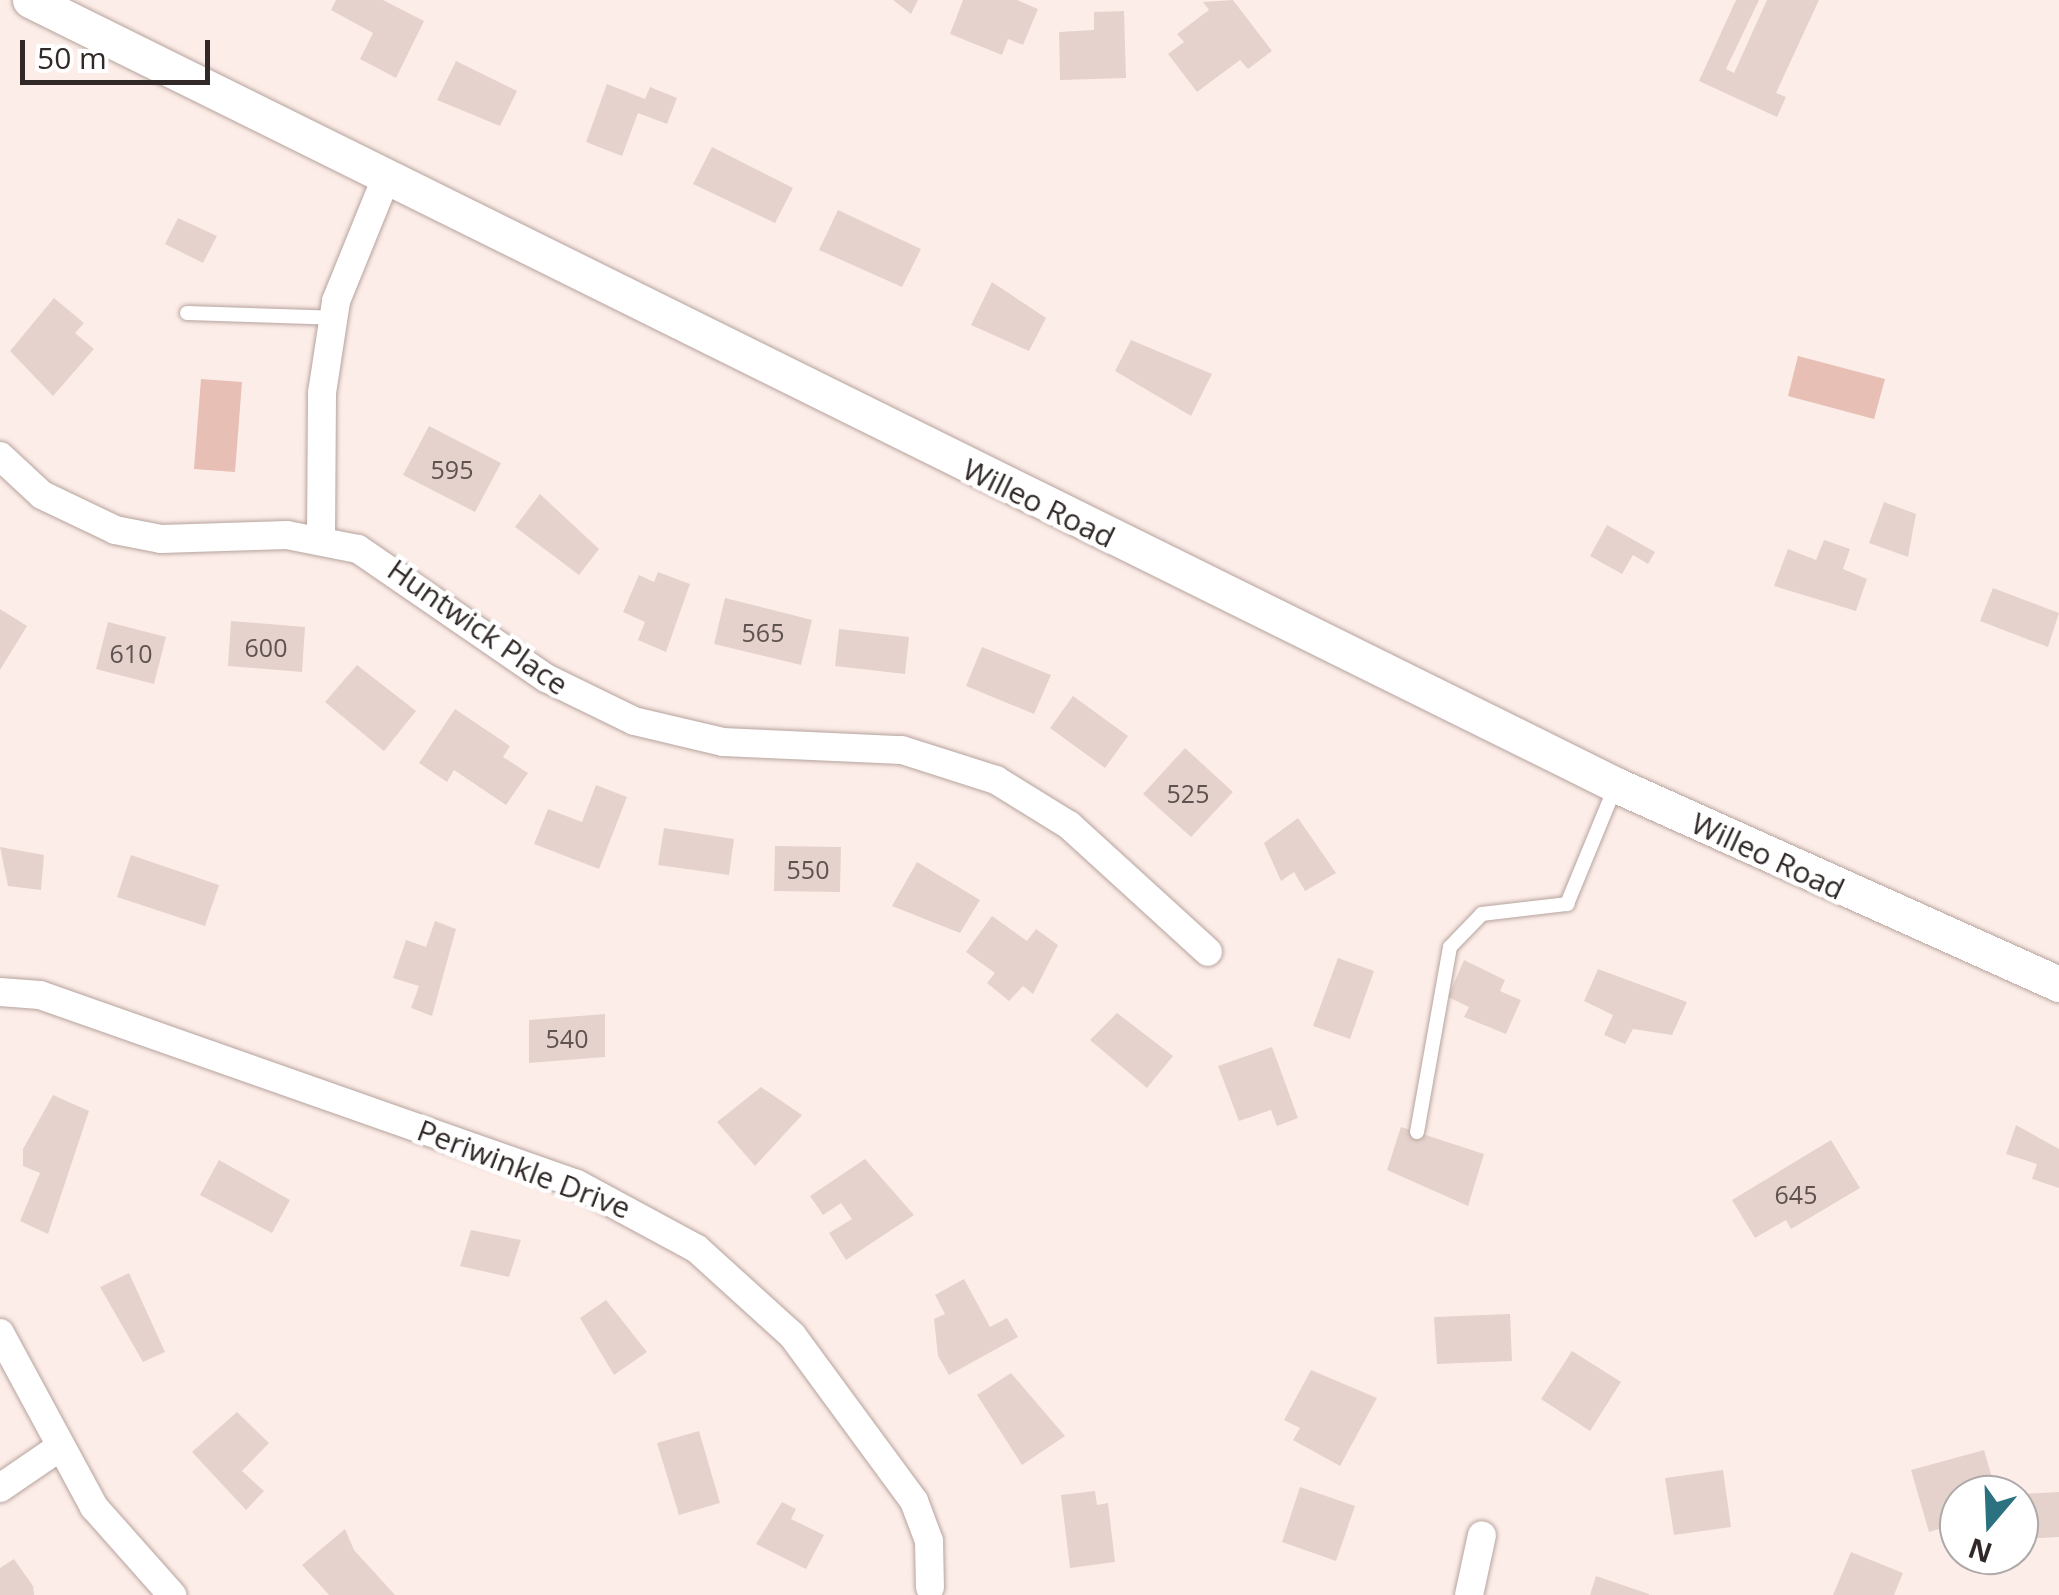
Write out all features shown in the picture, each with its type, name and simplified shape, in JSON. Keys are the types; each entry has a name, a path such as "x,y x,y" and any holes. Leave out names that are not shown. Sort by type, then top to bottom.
{"street":[{"name":"Willeo Road","path":"30,0 384,183 1616,785 2059,984"},
{"path":"321,538 321,409 334,318 354,243 384,183"},
{"name":"Huntwick Place","path":"0,456 42,495 115,530 161,539 321,538 389,564 546,678 634,722 723,742 902,750 996,780 1069,826 1208,952"},
{"name":"Periwinkle Drive","path":"0,992 40,995 577,1184 697,1249 792,1335 914,1500 930,1587"},
{"path":"0,1333 57,1449 172,1595"},
{"path":"0,1488 57,1449"},
{"path":"1469,1595 1482,1535"}],"lane":[{"path":"187,313 334,318"},
{"path":"1417,1132 1450,948 1482,914 1567,904 1616,785"}],"shaded area":[{"path":"1798,356 1885,379 1874,419 1788,396"},
{"path":"201,379 242,382 235,472 194,469"}],"building":[{"path":"336,0 383,0 424,21 396,78 360,59 373,33 331,10"},
{"path":"893,0 918,0 911,14"},
{"path":"963,0 1017,0 1038,9 1023,45 1008,39 1002,55 950,34"},
{"path":"1233,0 1272,51 1248,69 1240,60 1197,92 1168,54 1184,42 1177,34 1209,10 1203,2"},
{"path":"1736,0 1759,0 1726,69 1734,73 1767,0 1819,0 1776,93 1786,97 1777,117 1699,81"},
{"path":"1124,11 1126,78 1060,80 1059,32 1094,30 1094,12"},
{"path":"456,61 517,91 500,126 437,100"},
{"path":"607,84 645,99 650,87 677,98 667,124 638,113 622,156 586,142"},
{"path":"712,147 793,188 775,223 693,184"},
{"path":"838,210 921,249 902,287 819,250"},
{"path":"178,218 217,236 203,263 165,244"},
{"path":"992,282 1046,318 1029,351 971,325"},
{"path":"54,298 84,323 75,333 94,349 53,396 10,351"},
{"path":"1131,340 1212,374 1191,416 1115,371"},
{"path":"429,426 501,463 475,512 403,475"},
{"path":"540,494 599,549 579,575 515,527"},
{"path":"1884,502 1916,514 1908,557 1869,543"},
{"path":"1607,525 1655,552 1648,564 1633,555 1622,574 1590,556"},
{"path":"1824,540 1850,549 1843,569 1867,579 1856,611 1774,586 1788,549 1816,560"},
{"path":"658,572 690,584 666,652 638,640 645,622 623,612 639,575 654,582"},
{"path":"1993,588 2059,613 2048,647 1980,621"},
{"path":"725,598 812,620 801,665 714,644"},
{"path":"0,609 27,626 0,670"},
{"path":"231,621 305,627 302,672 228,666"},
{"path":"108,622 166,637 154,684 96,669"},
{"path":"839,629 909,637 905,674 835,666"},
{"path":"982,647 1051,675 1034,714 966,686"},
{"path":"357,665 416,711 384,751 325,702"},
{"path":"1073,696 1128,736 1105,768 1050,728"},
{"path":"455,709 510,746 503,757 528,773 506,805 454,770 447,782 419,763"},
{"path":"1185,748 1233,792 1191,837 1143,794"},
{"path":"596,785 627,797 599,869 534,844 548,809 582,822"},
{"path":"1298,818 1336,873 1305,891 1294,872 1281,881 1264,843"},
{"path":"664,828 734,839 729,875 658,865"},
{"path":"775,846 841,847 840,892 774,891"},
{"path":"0,847 44,855 41,890 8,886"},
{"path":"131,855 219,885 205,926 117,897"},
{"path":"917,862 980,900 960,933 892,906"},
{"path":"992,916 1027,941 1036,929 1058,945 1033,994 1023,986 1009,1001 987,983 995,973 966,952"},
{"path":"435,921 456,929 432,1016 411,1008 419,986 393,978 406,940 426,947"},
{"path":"1338,958 1374,971 1350,1039 1313,1026"},
{"path":"1464,960 1505,980 1500,991 1521,1000 1506,1034 1464,1017 1469,1007 1448,997"},
{"path":"1598,969 1687,1002 1672,1035 1633,1029 1625,1044 1604,1035 1613,1015 1584,1001"},
{"path":"1117,1013 1173,1056 1147,1088 1090,1040"},
{"path":"605,1014 605,1057 529,1063 529,1020"},
{"path":"1272,1047 1298,1118 1277,1126 1271,1110 1239,1121 1218,1066"},
{"path":"761,1087 802,1115 755,1166 717,1122"},
{"path":"53,1095 89,1111 48,1234 20,1221 40,1173 23,1166 23,1149"},
{"path":"2016,1125 2059,1149 2059,1188 2032,1179 2037,1164 2006,1154"},
{"path":"1401,1127 1484,1154 1468,1206 1387,1170"},
{"path":"1831,1140 1860,1188 1791,1229 1786,1220 1755,1238 1732,1200"},
{"path":"865,1159 914,1215 846,1260 829,1233 852,1219 841,1203 823,1215 810,1196"},
{"path":"219,1160 290,1200 272,1233 200,1195"},
{"path":"471,1230 521,1240 509,1277 460,1266"},
{"path":"129,1273 165,1352 143,1362 100,1287"},
{"path":"964,1279 990,1327 1007,1318 1018,1337 949,1375 938,1356 934,1319 945,1314 935,1295"},
{"path":"606,1300 647,1352 614,1375 580,1318"},
{"path":"1510,1314 1512,1361 1437,1364 1434,1317"},
{"path":"1572,1351 1621,1382 1590,1431 1541,1399"},
{"path":"1311,1370 1377,1398 1340,1466 1293,1440 1300,1428 1284,1420"},
{"path":"1011,1373 1065,1436 1022,1465 977,1395"},
{"path":"237,1412 269,1443 242,1471 264,1491 246,1510 192,1452"},
{"path":"699,1431 720,1503 679,1515 657,1443"},
{"path":"1984,1450 1991,1475 1939,1475 1939,1529 1929,1532 1911,1470"},
{"path":"1723,1470 1731,1527 1674,1535 1665,1478"},
{"path":"1300,1487 1355,1506 1336,1561 1282,1542"},
{"path":"1095,1491 1097,1505 1108,1503 1115,1562 1070,1568 1061,1495"},
{"path":"2059,1492 2059,1537 2039,1538 2039,1493"},
{"path":"782,1502 796,1509 791,1519 824,1535 806,1569 756,1544"},
{"path":"345,1529 354,1550 395,1595 329,1595 302,1565"},
{"path":"1851,1552 1903,1573 1894,1595 1833,1595"},
{"path":"14,1559 33,1586 34,1595 0,1595 0,1568"},
{"path":"1596,1576 1649,1594 1649,1595 1590,1595"}]}
